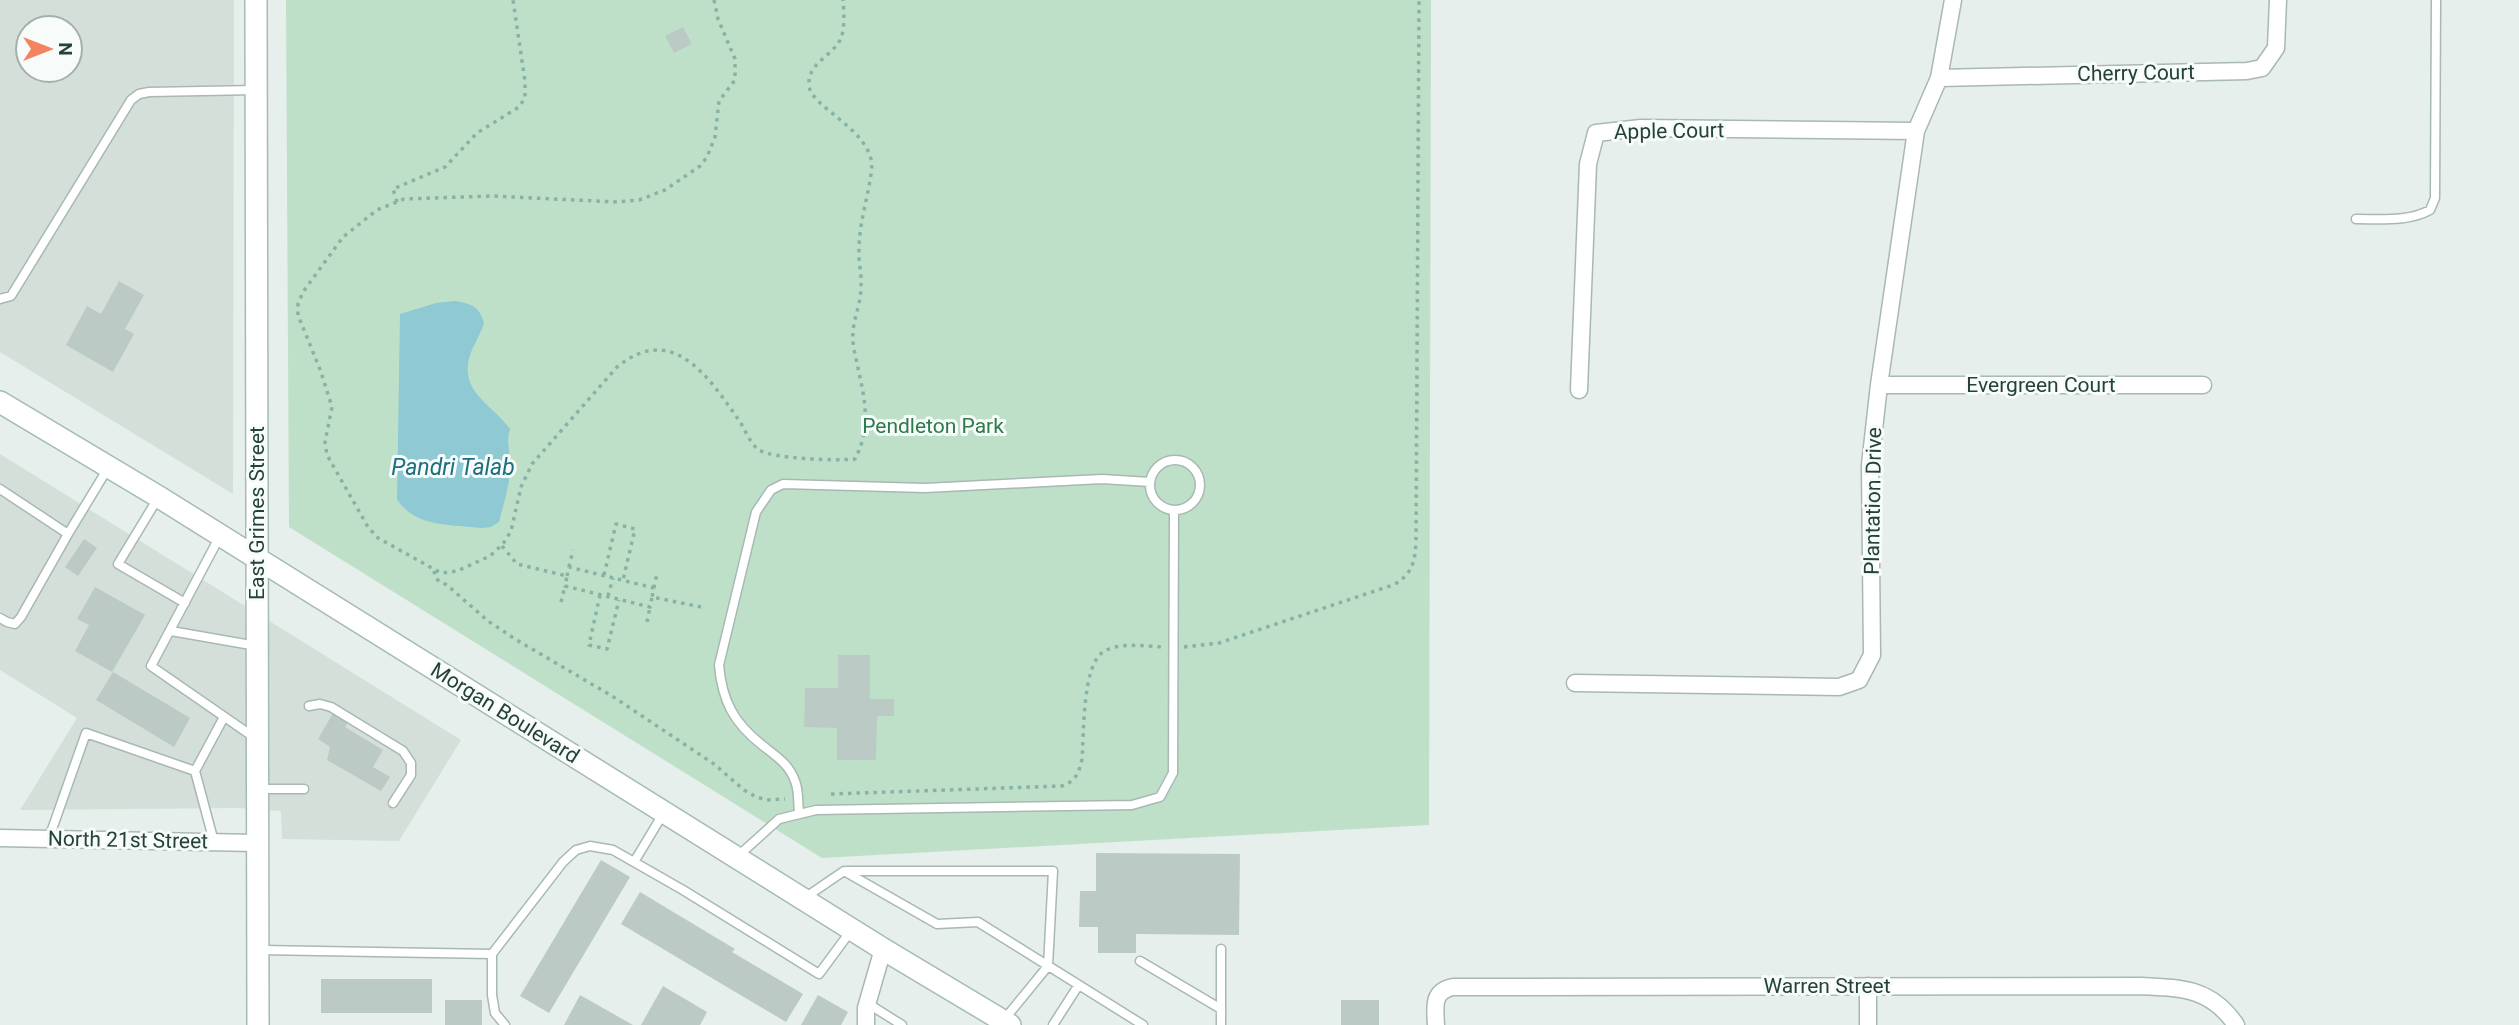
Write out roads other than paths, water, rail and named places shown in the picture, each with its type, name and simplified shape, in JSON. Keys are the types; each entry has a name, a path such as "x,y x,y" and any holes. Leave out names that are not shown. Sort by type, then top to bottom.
{"main road":[{"name":"East Grimes Street","path":"256,0 258,1025"},
{"name":"Morgan Boulevard","path":"2,408 159,497 1007,1023"}],"street":[{"name":"Plantation Drive","path":"1575,683 1839,687 1859,680 1872,655 1870,465 1879,385 1916,131 1939,78 1953,0"},
{"name":"Cherry Court","path":"1939,78 2247,71 2262,68 2276,48 2278,0"},
{"name":"Apple Court","path":"1579,390 1588,164 1596,133 1641,128 1916,131"},
{"name":"Evergreen Court","path":"1879,385 2203,385"},
{"path":"0,826 20,838"},
{"name":"North 21st Street","path":"0,838 257,843"},
{"path":"866,1025 867,1003 883,948"},
{"path":"1868,986 1868,1025"},
{"name":"Warren Street","path":"1436,1025 1437,995 1444,989 1453,988 1868,986 2180,988 2199,992 2215,1002 2229,1014 2236,1025"}],"lane":[{"path":"2356,219 2406,219 2420,216 2430,210 2435,198 2436,0"},
{"path":"0,299 11,296 131,100 139,94 149,92 256,90"},
{"path":"1171,460 1187,463 1194,468 1200,483 1199,491 1190,505 1174,510 1159,504 1150,490 1150,482 1157,467 1171,460"},
{"path":"0,618 15,624 21,617 108,467"},
{"path":"799,814 797,783 785,763 739,723 721,688 719,665 756,512 771,490 783,484 925,488 1102,479 1150,482"},
{"path":"0,489 68,534"},
{"path":"159,497 118,564 185,603"},
{"path":"738,856 779,819 816,810 1132,805 1160,797 1173,773 1174,510"},
{"path":"220,535 151,666 258,740"},
{"path":"171,631 258,646"},
{"path":"309,706 320,704 331,707 403,751 411,763 411,775 393,803"},
{"path":"214,842 195,771 224,717"},
{"path":"49,838 86,733 195,771"},
{"path":"257,789 304,789"},
{"path":"634,862 665,812"},
{"path":"505,1025 495,1013 492,954 563,862 576,850 590,846 613,850 819,974 852,929"},
{"path":"844,871 937,924 978,922 1143,1025"},
{"path":"804,898 844,871 1054,871 1048,966 1007,1023"},
{"path":"1221,949 1221,1025"},
{"path":"258,950 492,954"},
{"path":"1140,961 1221,1009"},
{"path":"1053,1025 1078,986"},
{"path":"867,1003 902,1025"}],"water":[{"name":"Pandri Talab","path":"455,301 474,307 482,317 484,323 470,354 468,375 482,400 510,429 508,484 499,522 491,527 446,525 424,520 405,508 397,499 400,314 436,303"}],"park label":[{"name":"Pendleton Park","path":"933,426"}]}
